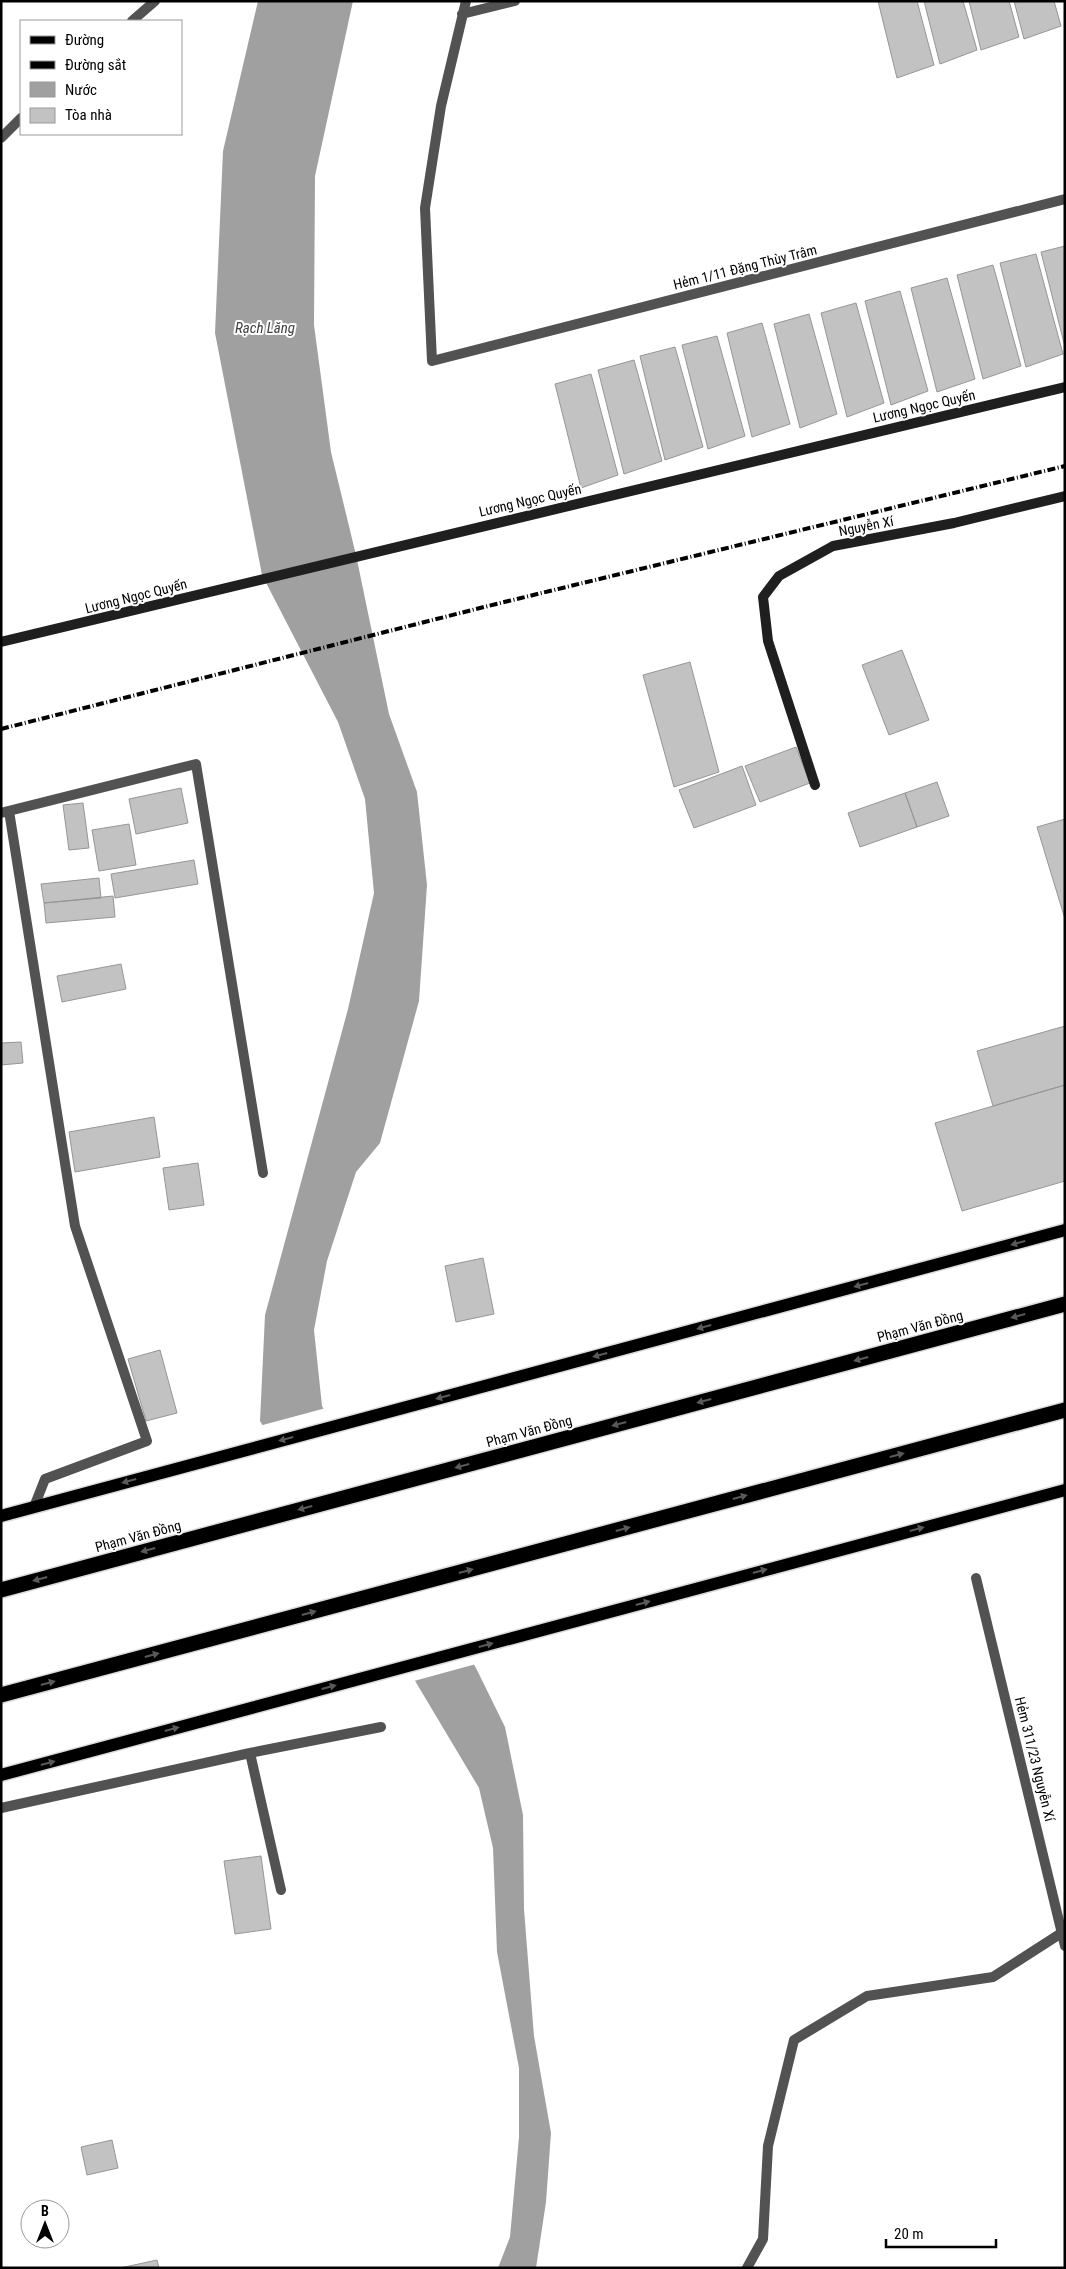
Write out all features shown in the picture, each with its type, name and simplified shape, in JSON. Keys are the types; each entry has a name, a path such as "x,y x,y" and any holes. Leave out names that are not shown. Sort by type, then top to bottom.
{"highway":[{"name":"Phạm Văn Đồng","path":"1,1590 1065,1304"},
{"path":"1,1695 1065,1410"}],"main road":[{"path":"1,1516 1065,1230"},
{"path":"1,1775 1065,1490"}],"street":[{"path":"133,20 155,1"},
{"path":"462,14 466,1"},
{"path":"462,14 515,1"},
{"name":"Hẻm 1/11 Đặng Thùy Trâm","path":"462,14 441,106 425,208 432,361 1065,199"},
{"path":"1,138 20,119"},
{"name":"Lương Ngọc Quyến","path":"1,642 1065,387"},
{"name":"Nguyễn Xí","path":"815,785 768,641 763,597 779,576 833,546 954,523 1065,496"},
{"path":"34,1507 45,1479 147,1441 75,1226 5,812 196,764 262,1173"},
{"name":"Hẻm 311/23 Nguyễn Xí","path":"976,1578 1065,1946"},
{"path":"1,1808 250,1753 381,1727"},
{"path":"250,1753 281,1890"},
{"path":"747,2268 763,2239 768,2146 794,2040 867,1996 993,1977 1063,1932"}],"water":[{"name":"Rạch Lăng","path":"258,1 353,1 315,176 314,325 331,452 356,555 389,714 417,792 427,885 419,1001 380,1143 356,1172 327,1261 314,1330 322,1406 476,1668 505,1727 523,1815 524,1909 534,2036 551,2133 546,2202 536,2268 498,2268 510,2237 519,2137 519,2068 497,1952 493,1848 479,1788 260,1421 265,1315 348,1009 374,893 365,799 338,722 262,575 215,333 223,151"}],"pier":[{"path":"326,1408 476,1664 414,1681 259,1426"}],"building":[{"path":"878,1 917,1 934,65 897,78"},
{"path":"924,1 963,1 977,50 940,64"},
{"path":"969,1 1009,1 1019,37 981,50"},
{"path":"1014,1 1054,1 1061,26 1024,39"},
{"path":"1065,246 1065,347 1041,252"},
{"path":"1036,254 1063,354 1026,367 1000,263"},
{"path":"993,265 1021,366 983,379 957,275"},
{"path":"947,278 975,379 937,392 911,288"},
{"path":"900,291 928,391 891,405 865,301"},
{"path":"856,303 884,403 847,417 821,313"},
{"path":"809,314 837,414 800,428 774,324"},
{"path":"762,323 790,424 752,437 727,333"},
{"path":"717,336 745,436 708,449 682,345"},
{"path":"675,347 703,447 665,460 640,356"},
{"path":"634,360 662,461 624,474 598,370"},
{"path":"591,374 618,475 581,488 555,384"},
{"path":"902,650 929,720 889,735 862,665"},
{"path":"690,662 719,772 674,787 643,675"},
{"path":"796,747 810,783 760,802 745,766"},
{"path":"742,766 756,805 694,828 679,790"},
{"path":"937,782 949,816 917,827 905,793"},
{"path":"181,788 188,823 136,834 129,799"},
{"path":"905,793 917,827 860,847 848,813"},
{"path":"83,803 89,848 69,850 63,805"},
{"path":"1065,819 1065,919 1037,827"},
{"path":"129,824 136,865 99,871 92,830"},
{"path":"194,860 198,884 115,898 111,874"},
{"path":"99,878 101,898 44,903 41,884"},
{"path":"113,896 115,917 46,923 44,903"},
{"path":"121,964 126,989 62,1002 57,976"},
{"path":"1065,1026 1065,1085 993,1106 977,1051"},
{"path":"21,1042 23,1063 1,1065 1,1043"},
{"path":"1065,1085 1065,1181 962,1211 935,1123"},
{"path":"154,1117 160,1157 75,1172 69,1132"},
{"path":"198,1163 204,1205 169,1210 163,1168"},
{"path":"483,1258 494,1314 456,1322 445,1266"},
{"path":"160,1350 177,1413 146,1421 128,1359"},
{"path":"261,1856 271,1929 235,1934 224,1861"},
{"path":"112,2140 118,2168 87,2175 81,2147"},
{"path":"157,2260 159,2268 120,2268"}],"railway":[{"path":"1,729 488,606 1065,466"}]}
